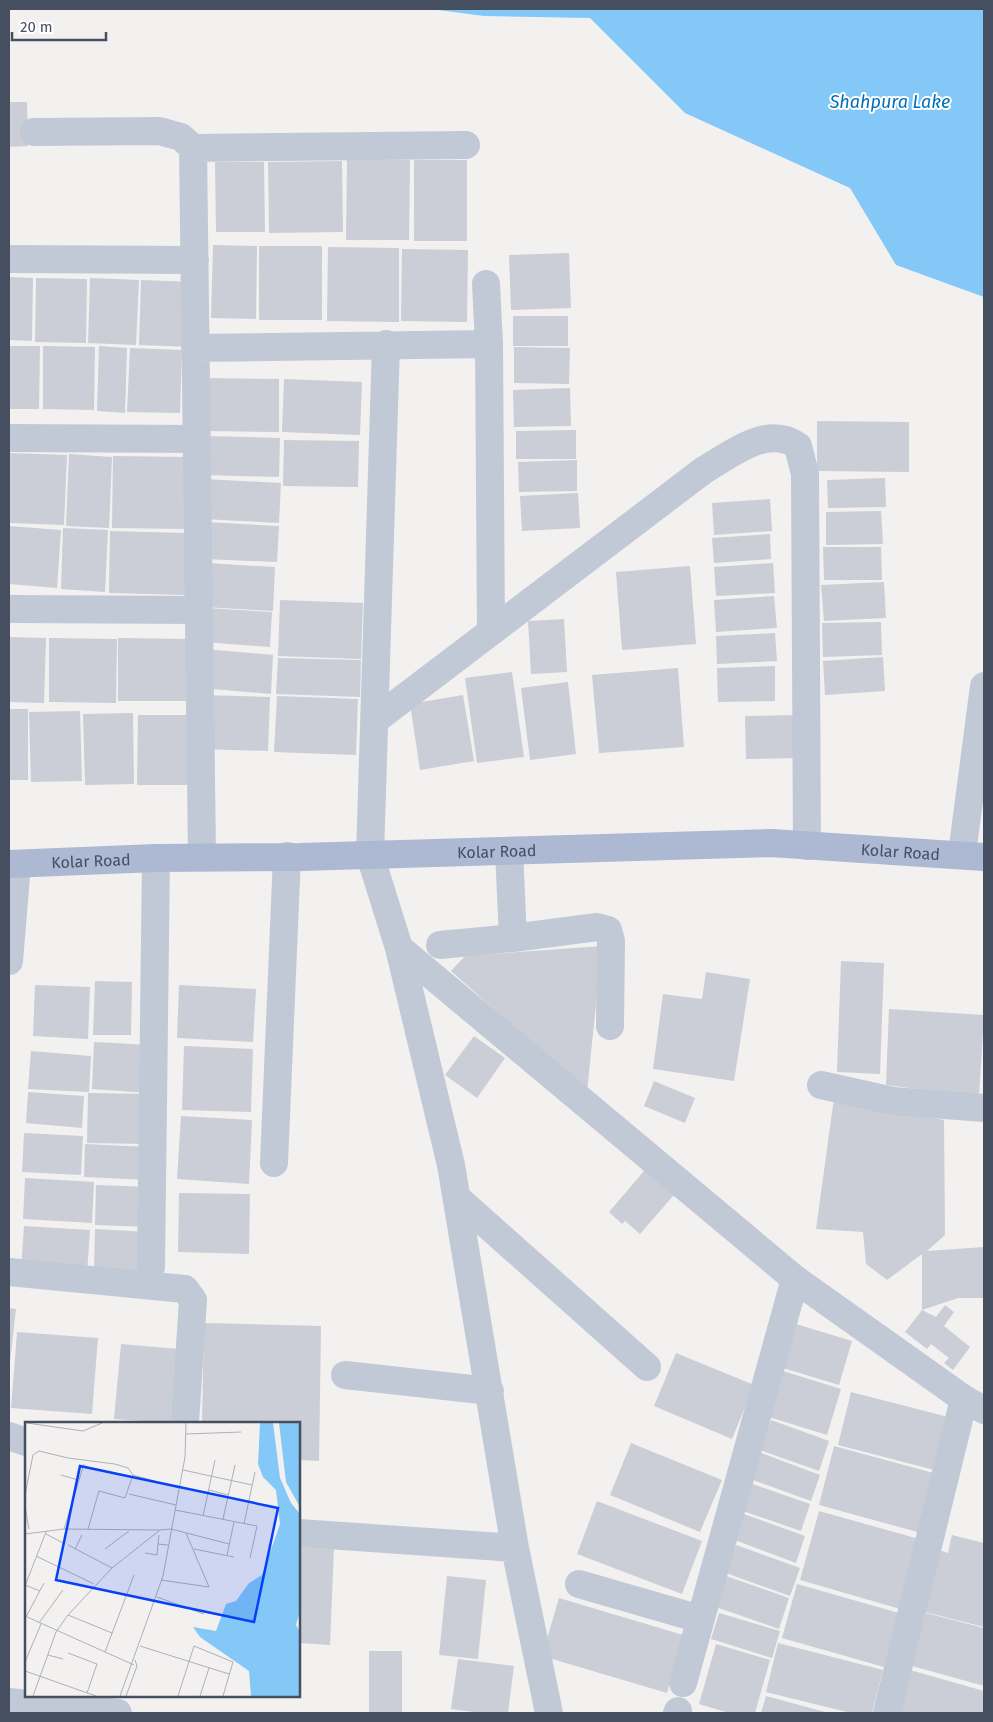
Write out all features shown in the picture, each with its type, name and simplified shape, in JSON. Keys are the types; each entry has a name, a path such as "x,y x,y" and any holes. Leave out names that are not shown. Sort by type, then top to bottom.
{"main road":[{"name":"Kolar Road","path":"13,864 156,858 370,855 771,844 973,856"}],"street":[{"path":"34,132 159,131 181,137 193,148 466,145"},
{"path":"193,148 202,857"},
{"path":"9,259 195,260"},
{"path":"486,284 489,344 491,630"},
{"path":"386,344 370,855 399,948 451,1165 515,1548 549,1713"},
{"path":"195,348 489,344"},
{"path":"9,438 197,440"},
{"path":"375,720 704,470 759,438 788,438 798,446 805,474 807,846"},
{"path":"9,608 199,610"},
{"path":"973,856 984,686"},
{"path":"509,851 513,938"},
{"path":"274,1163 288,856"},
{"path":"151,1267 156,858"},
{"path":"9,961 13,864"},
{"path":"440,945 597,927 608,930 611,941 610,1026"},
{"path":"399,948 794,1279 974,1404 887,1713"},
{"path":"821,1085 893,1101 984,1108"},
{"path":"457,1198 647,1367"},
{"path":"9,1272 184,1289 190,1294 193,1300 185,1422"},
{"path":"683,1683 794,1279"},
{"path":"345,1376 490,1391"},
{"path":"9,1436 25,1442"},
{"path":"300,1533 515,1548"},
{"path":"579,1584 700,1619"},
{"path":"9,1702 118,1713"}],"water":[{"name":"Shahpura Lake","path":"431,9 984,9 984,297 896,265 850,188 685,113 590,18 484,16"}],"building":[{"path":"9,102 27,102 28,146 9,147"},
{"path":"347,159 410,160 409,240 346,240"},
{"path":"414,160 467,160 467,241 414,241"},
{"path":"342,161 343,232 269,233 268,162"},
{"path":"215,162 264,162 265,232 216,232"},
{"path":"213,245 257,246 256,319 211,318"},
{"path":"259,246 322,246 322,320 259,320"},
{"path":"328,247 399,248 399,322 327,321"},
{"path":"402,249 468,250 467,322 401,321"},
{"path":"569,253 571,308 511,310 509,255"},
{"path":"9,277 33,278 32,341 9,340"},
{"path":"36,278 87,279 86,343 35,342"},
{"path":"90,278 139,280 136,345 88,343"},
{"path":"141,280 194,282 191,347 139,345"},
{"path":"513,316 568,316 568,346 513,346"},
{"path":"9,346 40,346 39,409 9,409"},
{"path":"43,346 95,347 94,410 43,409"},
{"path":"99,346 127,348 125,413 97,411"},
{"path":"514,347 570,348 569,384 514,383"},
{"path":"130,348 182,350 180,413 127,412"},
{"path":"207,378 279,379 279,432 207,431"},
{"path":"284,379 362,382 360,435 282,432"},
{"path":"570,388 571,426 514,427 513,390"},
{"path":"817,421 909,422 909,472 817,471"},
{"path":"576,430 576,459 516,459 516,431"},
{"path":"205,436 280,438 279,477 204,475"},
{"path":"284,440 359,441 358,487 283,486"},
{"path":"9,453 67,455 64,525 9,523"},
{"path":"69,454 112,457 109,528 66,526"},
{"path":"113,456 189,457 188,529 112,528"},
{"path":"577,460 577,491 519,492 518,462"},
{"path":"885,478 886,507 828,508 827,480"},
{"path":"205,479 281,483 279,523 203,519"},
{"path":"578,493 580,528 522,531 520,496"},
{"path":"770,499 772,531 714,535 712,503"},
{"path":"881,511 883,544 826,545 826,512"},
{"path":"206,522 279,526 277,562 205,559"},
{"path":"9,526 61,530 57,588 9,584"},
{"path":"63,528 108,530 105,592 61,589"},
{"path":"110,531 187,533 185,595 109,593"},
{"path":"770,534 771,559 714,563 712,538"},
{"path":"823,547 881,547 882,580 824,580"},
{"path":"207,563 275,567 273,611 204,607"},
{"path":"773,563 775,593 716,596 714,567"},
{"path":"690,566 696,644 622,650 616,572"},
{"path":"884,582 886,618 824,621 821,585"},
{"path":"774,596 777,628 716,632 714,600"},
{"path":"280,600 363,603 361,659 278,656"},
{"path":"206,608 272,612 270,647 203,642"},
{"path":"564,619 567,672 531,674 528,621"},
{"path":"881,622 882,655 823,657 822,623"},
{"path":"775,633 777,661 717,664 716,636"},
{"path":"9,637 46,638 44,703 9,702"},
{"path":"49,638 117,639 116,703 49,702"},
{"path":"118,638 191,639 191,701 118,701"},
{"path":"205,649 273,655 271,694 201,688"},
{"path":"883,657 885,691 825,695 823,661"},
{"path":"278,658 361,660 360,697 276,694"},
{"path":"775,666 775,701 718,702 717,668"},
{"path":"678,668 684,747 599,753 592,675"},
{"path":"512,672 524,757 477,763 465,678"},
{"path":"568,682 576,754 530,760 521,688"},
{"path":"203,695 270,697 268,751 202,749"},
{"path":"463,695 474,761 420,770 410,704"},
{"path":"277,696 358,699 356,755 274,752"},
{"path":"9,709 28,709 28,780 9,780"},
{"path":"80,711 82,781 31,782 29,712"},
{"path":"133,713 134,784 85,785 83,714"},
{"path":"138,715 191,715 190,785 137,785"},
{"path":"797,715 798,758 746,759 745,716"},
{"path":"602,946 587,1092 451,971 465,956"},
{"path":"841,961 884,963 880,1074 837,1072"},
{"path":"706,972 750,979 734,1081 653,1069 663,994 702,999"},
{"path":"95,981 132,982 131,1035 93,1035"},
{"path":"35,985 90,987 88,1039 33,1036"},
{"path":"179,985 256,989 253,1042 177,1038"},
{"path":"889,1009 984,1015 979,1097 886,1085"},
{"path":"474,1036 505,1058 477,1098 445,1075"},
{"path":"94,1042 151,1045 148,1093 92,1089"},
{"path":"184,1046 253,1049 251,1112 182,1110"},
{"path":"31,1051 91,1056 89,1092 28,1089"},
{"path":"654,1081 695,1098 685,1123 644,1106"},
{"path":"28,1092 84,1096 82,1128 26,1123"},
{"path":"88,1093 151,1094 149,1144 87,1143"},
{"path":"834,1098 944,1120 945,1235 927,1251 984,1247 984,1298 958,1298 922,1310 922,1254 887,1280 866,1264 863,1232 816,1229"},
{"path":"181,1116 252,1120 249,1184 177,1179"},
{"path":"24,1133 83,1136 81,1175 22,1172"},
{"path":"85,1144 149,1147 148,1180 84,1177"},
{"path":"650,1164 679,1189 640,1234 625,1221 622,1224 609,1212"},
{"path":"25,1178 94,1182 92,1223 23,1219"},
{"path":"96,1185 151,1187 150,1227 95,1225"},
{"path":"179,1193 250,1194 249,1254 178,1252"},
{"path":"24,1226 90,1230 87,1273 21,1268"},
{"path":"95,1229 150,1232 148,1272 94,1270"},
{"path":"945,1305 954,1312 944,1326 970,1347 953,1370 944,1363 949,1358 931,1344 927,1349 905,1332 922,1310 936,1317"},
{"path":"9,1308 16,1309 10,1362 9,1362"},
{"path":"204,1323 321,1326 319,1461 300,1460 300,1422 202,1422"},
{"path":"796,1324 852,1341 839,1385 783,1368"},
{"path":"17,1332 98,1338 92,1414 11,1408"},
{"path":"121,1344 179,1349 173,1422 114,1419"},
{"path":"676,1353 754,1385 732,1439 654,1406"},
{"path":"783,1371 841,1389 827,1435 769,1417"},
{"path":"851,1392 952,1418 938,1471 838,1445"},
{"path":"771,1420 829,1441 819,1471 760,1450"},
{"path":"631,1443 722,1480 700,1532 610,1495"},
{"path":"834,1446 937,1474 921,1533 819,1505"},
{"path":"759,1452 820,1475 811,1501 750,1479"},
{"path":"750,1483 810,1504 801,1531 740,1510"},
{"path":"597,1501 702,1541 682,1594 577,1554"},
{"path":"819,1511 919,1539 900,1609 800,1580"},
{"path":"744,1514 805,1536 796,1563 735,1540"},
{"path":"952,1535 984,1543 984,1627 921,1611 936,1549 948,1553"},
{"path":"736,1545 800,1568 790,1596 726,1573"},
{"path":"300,1547 334,1549 330,1645 300,1643"},
{"path":"723,1575 789,1598 779,1629 713,1606"},
{"path":"447,1576 486,1580 478,1659 439,1655"},
{"path":"797,1584 899,1613 884,1667 782,1638"},
{"path":"559,1598 683,1635 667,1693 542,1656"},
{"path":"719,1613 780,1631 772,1658 711,1639"},
{"path":"926,1613 984,1628 984,1686 912,1666"},
{"path":"778,1643 883,1670 872,1713 851,1713 766,1692"},
{"path":"716,1644 770,1660 755,1713 729,1713 699,1704"},
{"path":"369,1651 402,1651 402,1712 369,1712"},
{"path":"458,1659 514,1666 508,1713 481,1713 451,1709"},
{"path":"910,1670 984,1691 984,1713 898,1713"},
{"path":"766,1696 829,1713 761,1713"}]}
